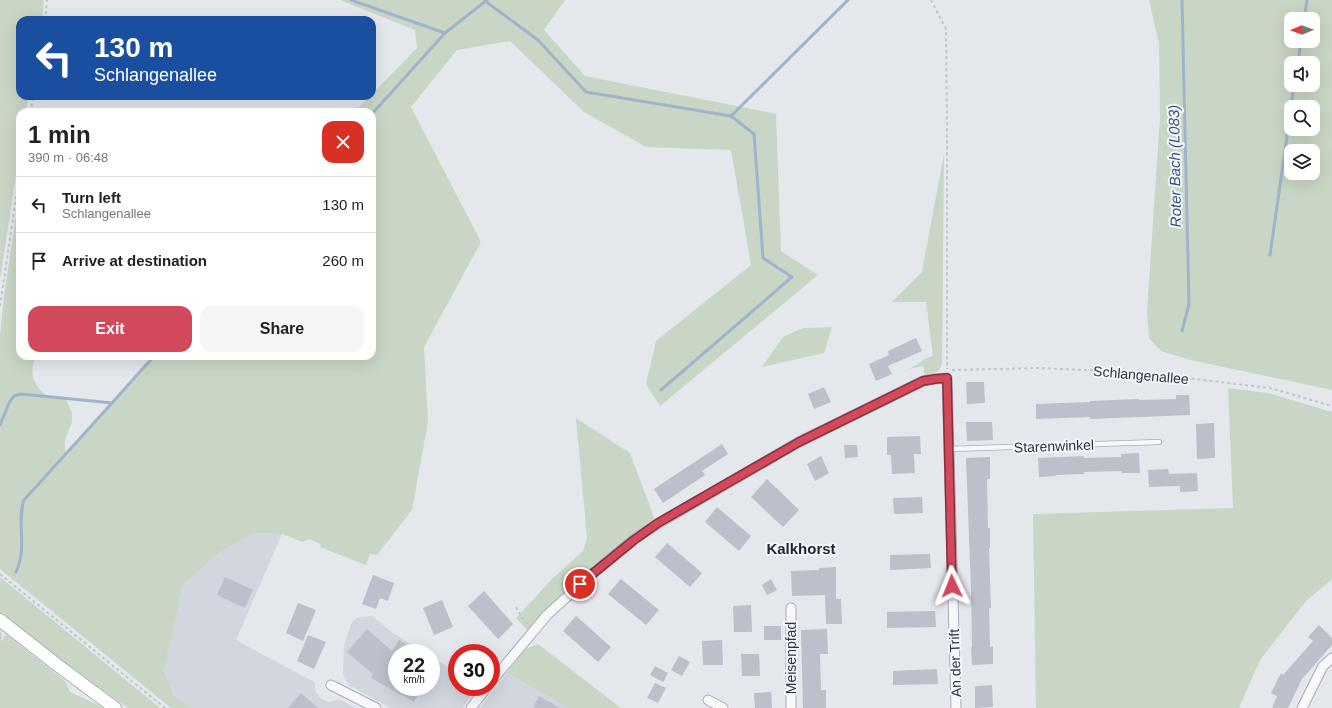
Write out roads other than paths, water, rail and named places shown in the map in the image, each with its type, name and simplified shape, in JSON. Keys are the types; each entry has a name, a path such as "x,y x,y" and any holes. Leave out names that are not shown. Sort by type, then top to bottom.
{"main road":[{"path":"0,620 115,708"}],"street":[{"name":"An der Trift","path":"500,671 532,630 560,601 634,540 658,523 799,442 923,381 935,379 947,374 956,708"},
{"name":"Meisenpfad","path":"791,608 791,708"},
{"path":"1302,708 1323,666 1332,658"},
{"path":"332,685 376,708"},
{"path":"471,708 480,696"},
{"path":"708,700 723,708"}],"lane":[{"name":"Starenwinkel","path":"949,449 1159,442"}],"waterway":[{"path":"351,0 445,33"},
{"path":"376,110 445,33 487,0"},
{"path":"485,1 538,40 586,92 731,116 848,0"},
{"name":"Roter Bach (L083)","path":"1182,0 1189,304 1182,331"},
{"path":"1305,12 1307,0"},
{"path":"1299,56 1300,48"},
{"path":"1292,100 1293,92"},
{"path":"661,390 792,277 763,258 754,134 731,116"},
{"path":"1270,255 1287,136"},
{"path":"0,425 10,401 14,396 21,394 112,403 150,360"},
{"path":"16,572 21,553 21,518 24,500 112,403"}],"district":[{"name":"Kalkhorst","path":"801,549"}]}
